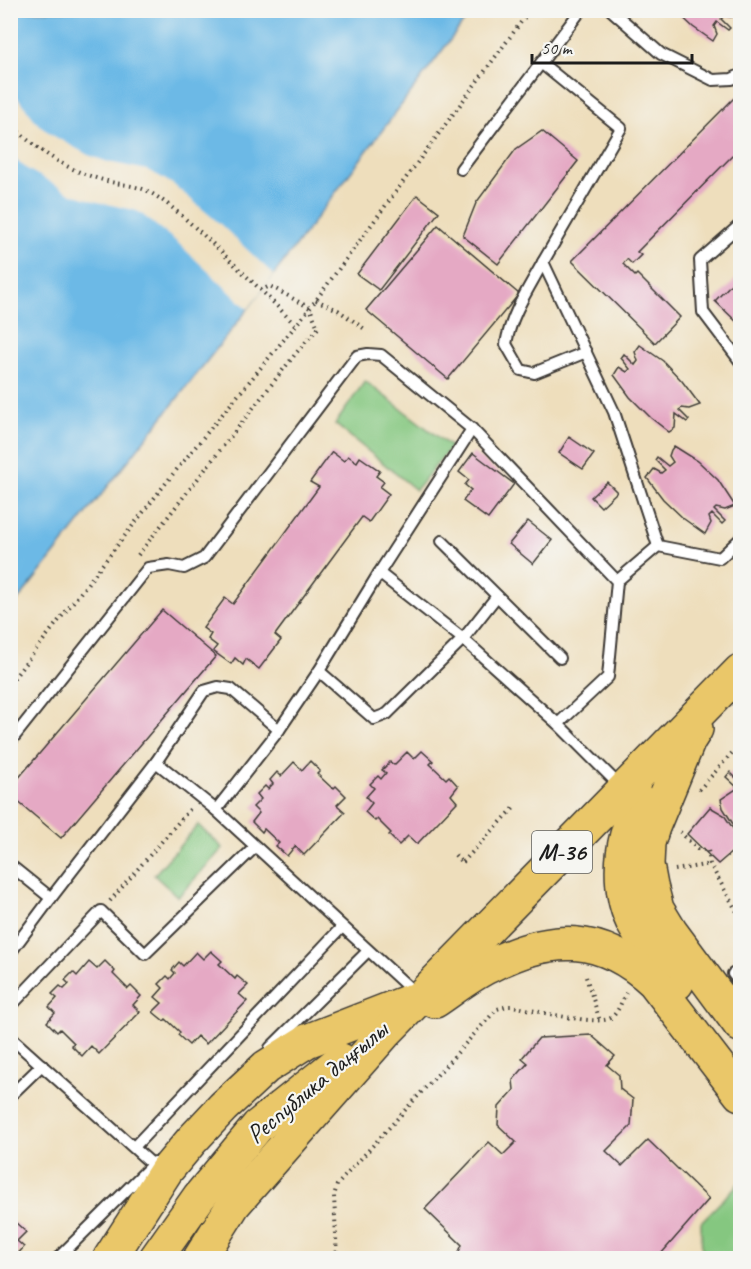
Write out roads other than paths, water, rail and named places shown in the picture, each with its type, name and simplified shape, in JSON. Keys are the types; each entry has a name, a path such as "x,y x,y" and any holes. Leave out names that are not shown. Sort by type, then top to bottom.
{"main road":[{"path":"734,677 639,807 630,826 622,869 628,909 637,930 741,1065"},
{"name":"Республика даңғылы","path":"200,1258 234,1204 384,1034 734,677"},
{"path":"688,740 653,826 648,843 647,865 657,909 670,932 741,1025"},
{"path":"384,1034 488,966 514,955 543,946 561,944 595,946 623,958 639,968 654,982 741,1094"},
{"path":"110,1258 160,1164 192,1140 266,1066 307,1041 420,998"},
{"name":"Республика даңғылы","path":"156,1258 199,1197 258,1126 420,998"}],"lane":[{"path":"461,169 581,10"},
{"path":"611,10 661,54 713,80 732,79 741,75"},
{"path":"541,63 621,128 543,262 515,315 508,331 506,344 521,370 534,373 586,352"},
{"path":"741,225 700,260 703,312 741,361"},
{"path":"543,262 614,412 657,546"},
{"path":"10,742 148,568 169,565 184,568 204,558 357,356 381,355 472,429 617,581"},
{"path":"216,810 279,730 319,671 472,429"},
{"path":"657,546 720,558 741,539"},
{"path":"442,541 560,658"},
{"path":"558,724 609,677 617,581 657,546"},
{"path":"379,573 463,639 558,724 623,790"},
{"path":"319,671 374,719 387,714 463,639 498,596"},
{"path":"10,953 156,762 204,691 218,687 231,689 279,730"},
{"path":"156,762 216,810 420,998"},
{"path":"10,1007 101,911 145,954 255,847"},
{"path":"10,865 51,898"},
{"path":"134,1147 342,927"},
{"path":"178,1140 368,951"},
{"path":"734,974 741,984"},
{"path":"10,1037 134,1147 160,1164 58,1258"},
{"path":"10,1096 42,1065"}],"water":[{"path":"11,11 472,11 248,309 11,609"}]}
